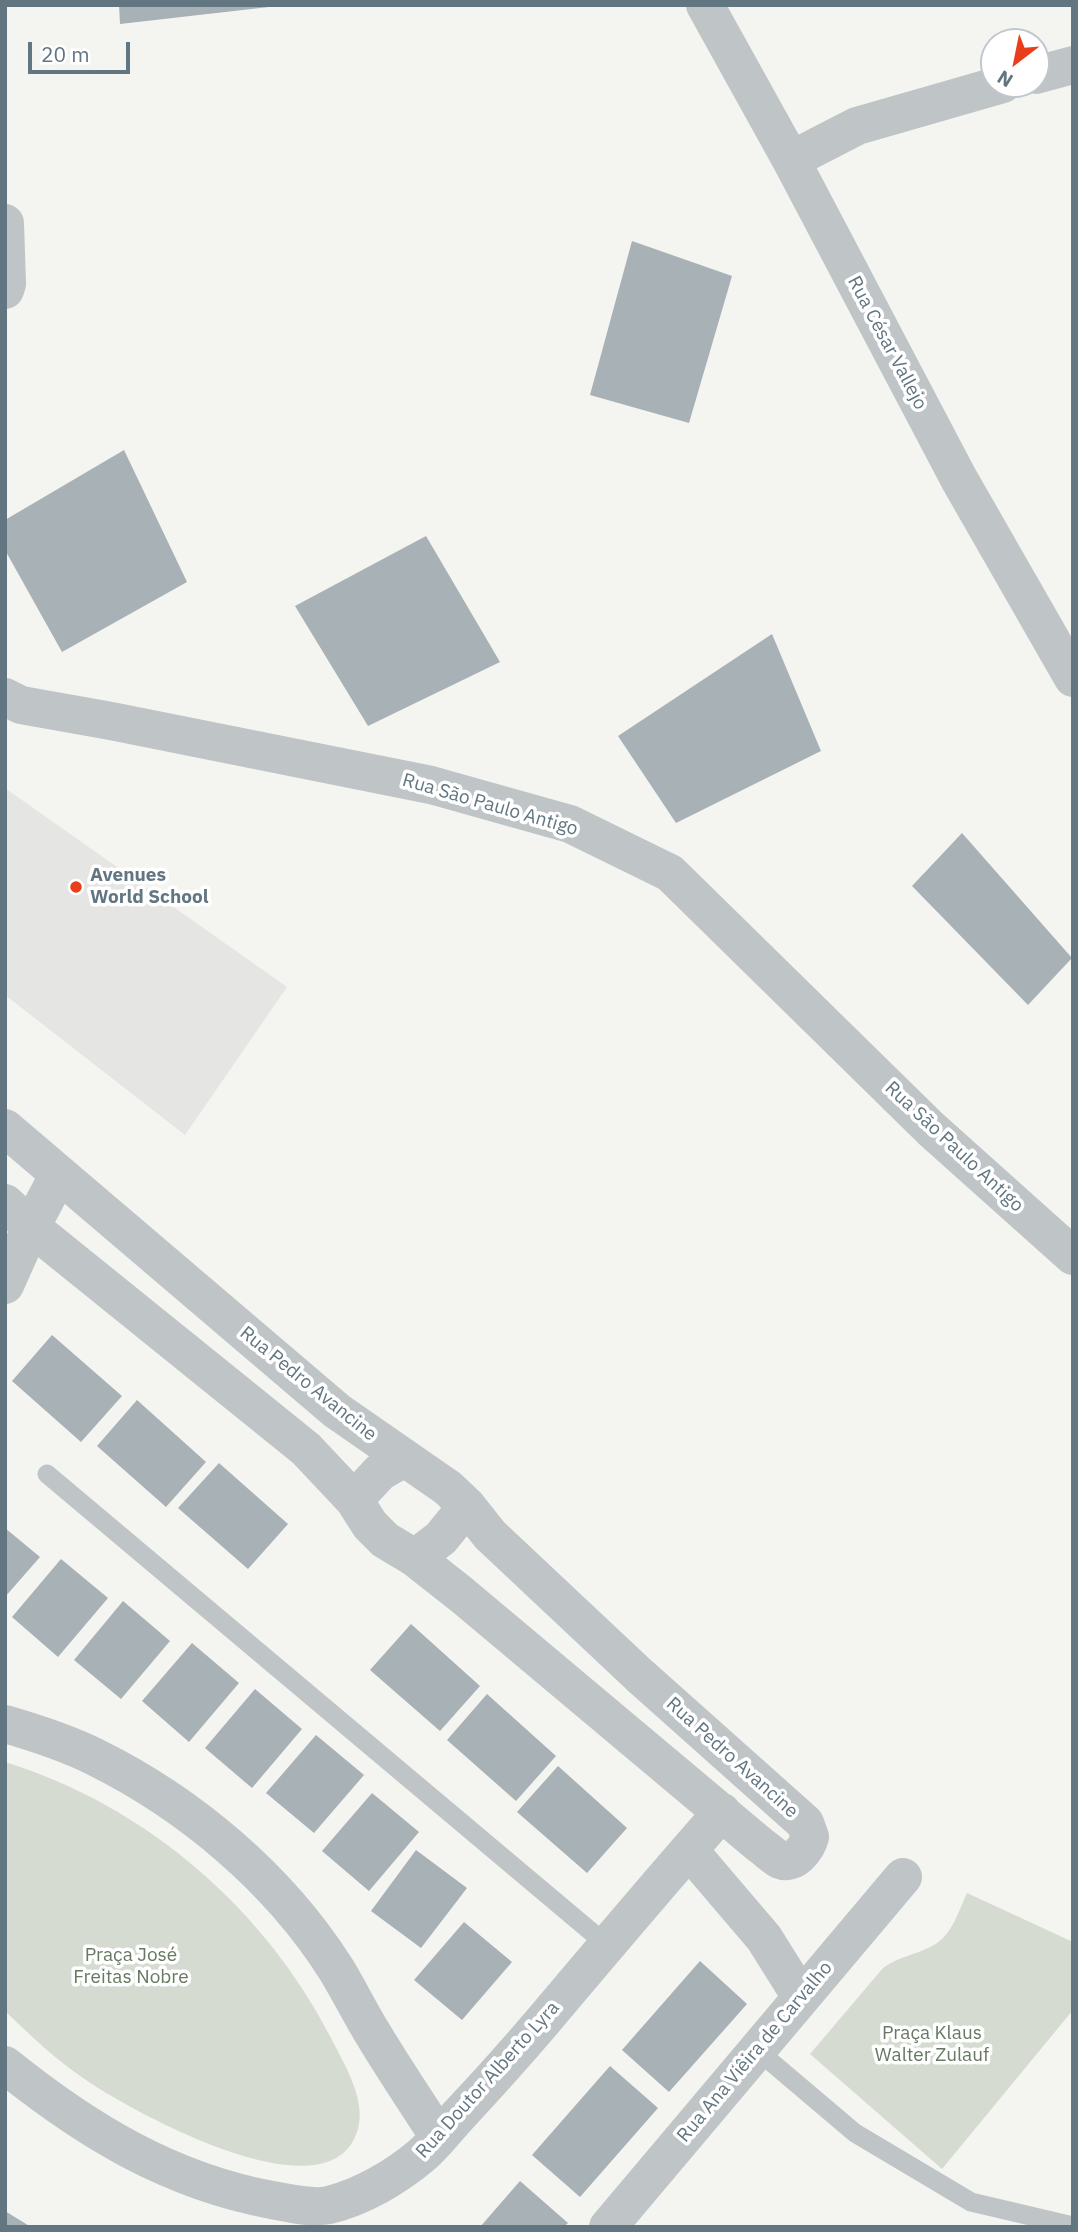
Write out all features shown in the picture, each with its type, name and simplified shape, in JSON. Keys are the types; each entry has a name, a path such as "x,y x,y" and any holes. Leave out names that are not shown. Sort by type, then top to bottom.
{"street":[{"name":"Rua César Vallejo","path":"705,5 791,160 959,479 1073,678"},
{"path":"1050,71 1073,65"},
{"path":"791,160 857,126 980,91"},
{"path":"5,223 5,289"},
{"name":"Rua São Paulo Antigo","path":"5,697 21,705 111,720 431,785 570,824 670,873 931,1129 1073,1256"},
{"name":"Rua Pedro Avancine","path":"5,1128 337,1411 448,1488 467,1506 490,1535 609,1647 805,1823 810,1836 807,1846 789,1861 782,1861 462,1595 415,1558 385,1540 370,1525 354,1500 306,1449 18,1215"},
{"path":"5,1285 18,1215 59,1174"},
{"path":"354,1500 380,1472 404,1458"},
{"path":"415,1558 441,1538 467,1506"},
{"path":"5,1724 94,1756 147,1785 223,1841 244,1860 303,1923 335,1968 372,2034 439,2137"},
{"name":"Rua Doutor Alberto Lyra","path":"5,2065 47,2099 100,2134 144,2157 202,2182 254,2197 327,2206 389,2179 423,2154 505,2066 722,1812"},
{"path":"688,1850 764,1938 801,1997"},
{"name":"Rua Ana Viêira de Carvalho","path":"608,2227 903,1877"}],"lane":[{"path":"47,1474 607,1945"},
{"path":"757,2050 855,2133 971,2202 1073,2225"}],"shaded area":[{"name":"Avenues World School","path":"5,788 287,987 185,1135 5,995"}],"green space":[{"name":"Praça José Freitas Nobre","path":"5,1762 57,1781 106,1805 153,1834 196,1868 236,1906 273,1947 305,1992 352,2080 359,2103 359,2124 343,2153 314,2165 276,2164 232,2152 187,2135 86,2080 34,2039 5,2011"},
{"name":"Praça Klaus Walter Zulauf","path":"967,1893 1073,1942 1073,2010 942,2169 810,2054 883,1968 928,1948 946,1935"}],"building":[{"path":"119,5 269,5 269,7 120,24"},
{"path":"632,241 732,276 689,423 590,395"},
{"path":"124,450 187,582 62,652 5,550 5,520"},
{"path":"426,536 500,662 368,726 295,606"},
{"path":"772,634 821,751 676,823 618,736"},
{"path":"962,833 1072,958 1028,1005 912,886"},
{"path":"52,1335 122,1396 81,1442 12,1381"},
{"path":"137,1400 206,1462 166,1507 97,1446"},
{"path":"219,1463 288,1524 248,1569 178,1508"},
{"path":"5,1528 40,1557 5,1597"},
{"path":"61,1559 108,1598 58,1657 12,1617"},
{"path":"123,1601 170,1641 121,1699 74,1660"},
{"path":"411,1624 480,1686 440,1731 370,1670"},
{"path":"192,1643 239,1683 189,1742 142,1701"},
{"path":"255,1689 302,1729 252,1788 205,1748"},
{"path":"487,1694 556,1756 516,1801 447,1740"},
{"path":"316,1735 364,1775 314,1833 266,1793"},
{"path":"558,1766 627,1828 587,1873 517,1812"},
{"path":"372,1793 419,1832 369,1891 322,1851"},
{"path":"416,1850 467,1888 421,1948 371,1911"},
{"path":"464,1922 512,1962 462,2020 414,1980"},
{"path":"700,1961 747,2004 669,2092 622,2050"},
{"path":"610,2066 658,2108 580,2197 532,2155"},
{"path":"520,2181 568,2223 564,2227 480,2227"},
{"path":"5,2211 31,2227 5,2227"}],"place":[{"name":"Avenues World School","path":"76,887"}]}
